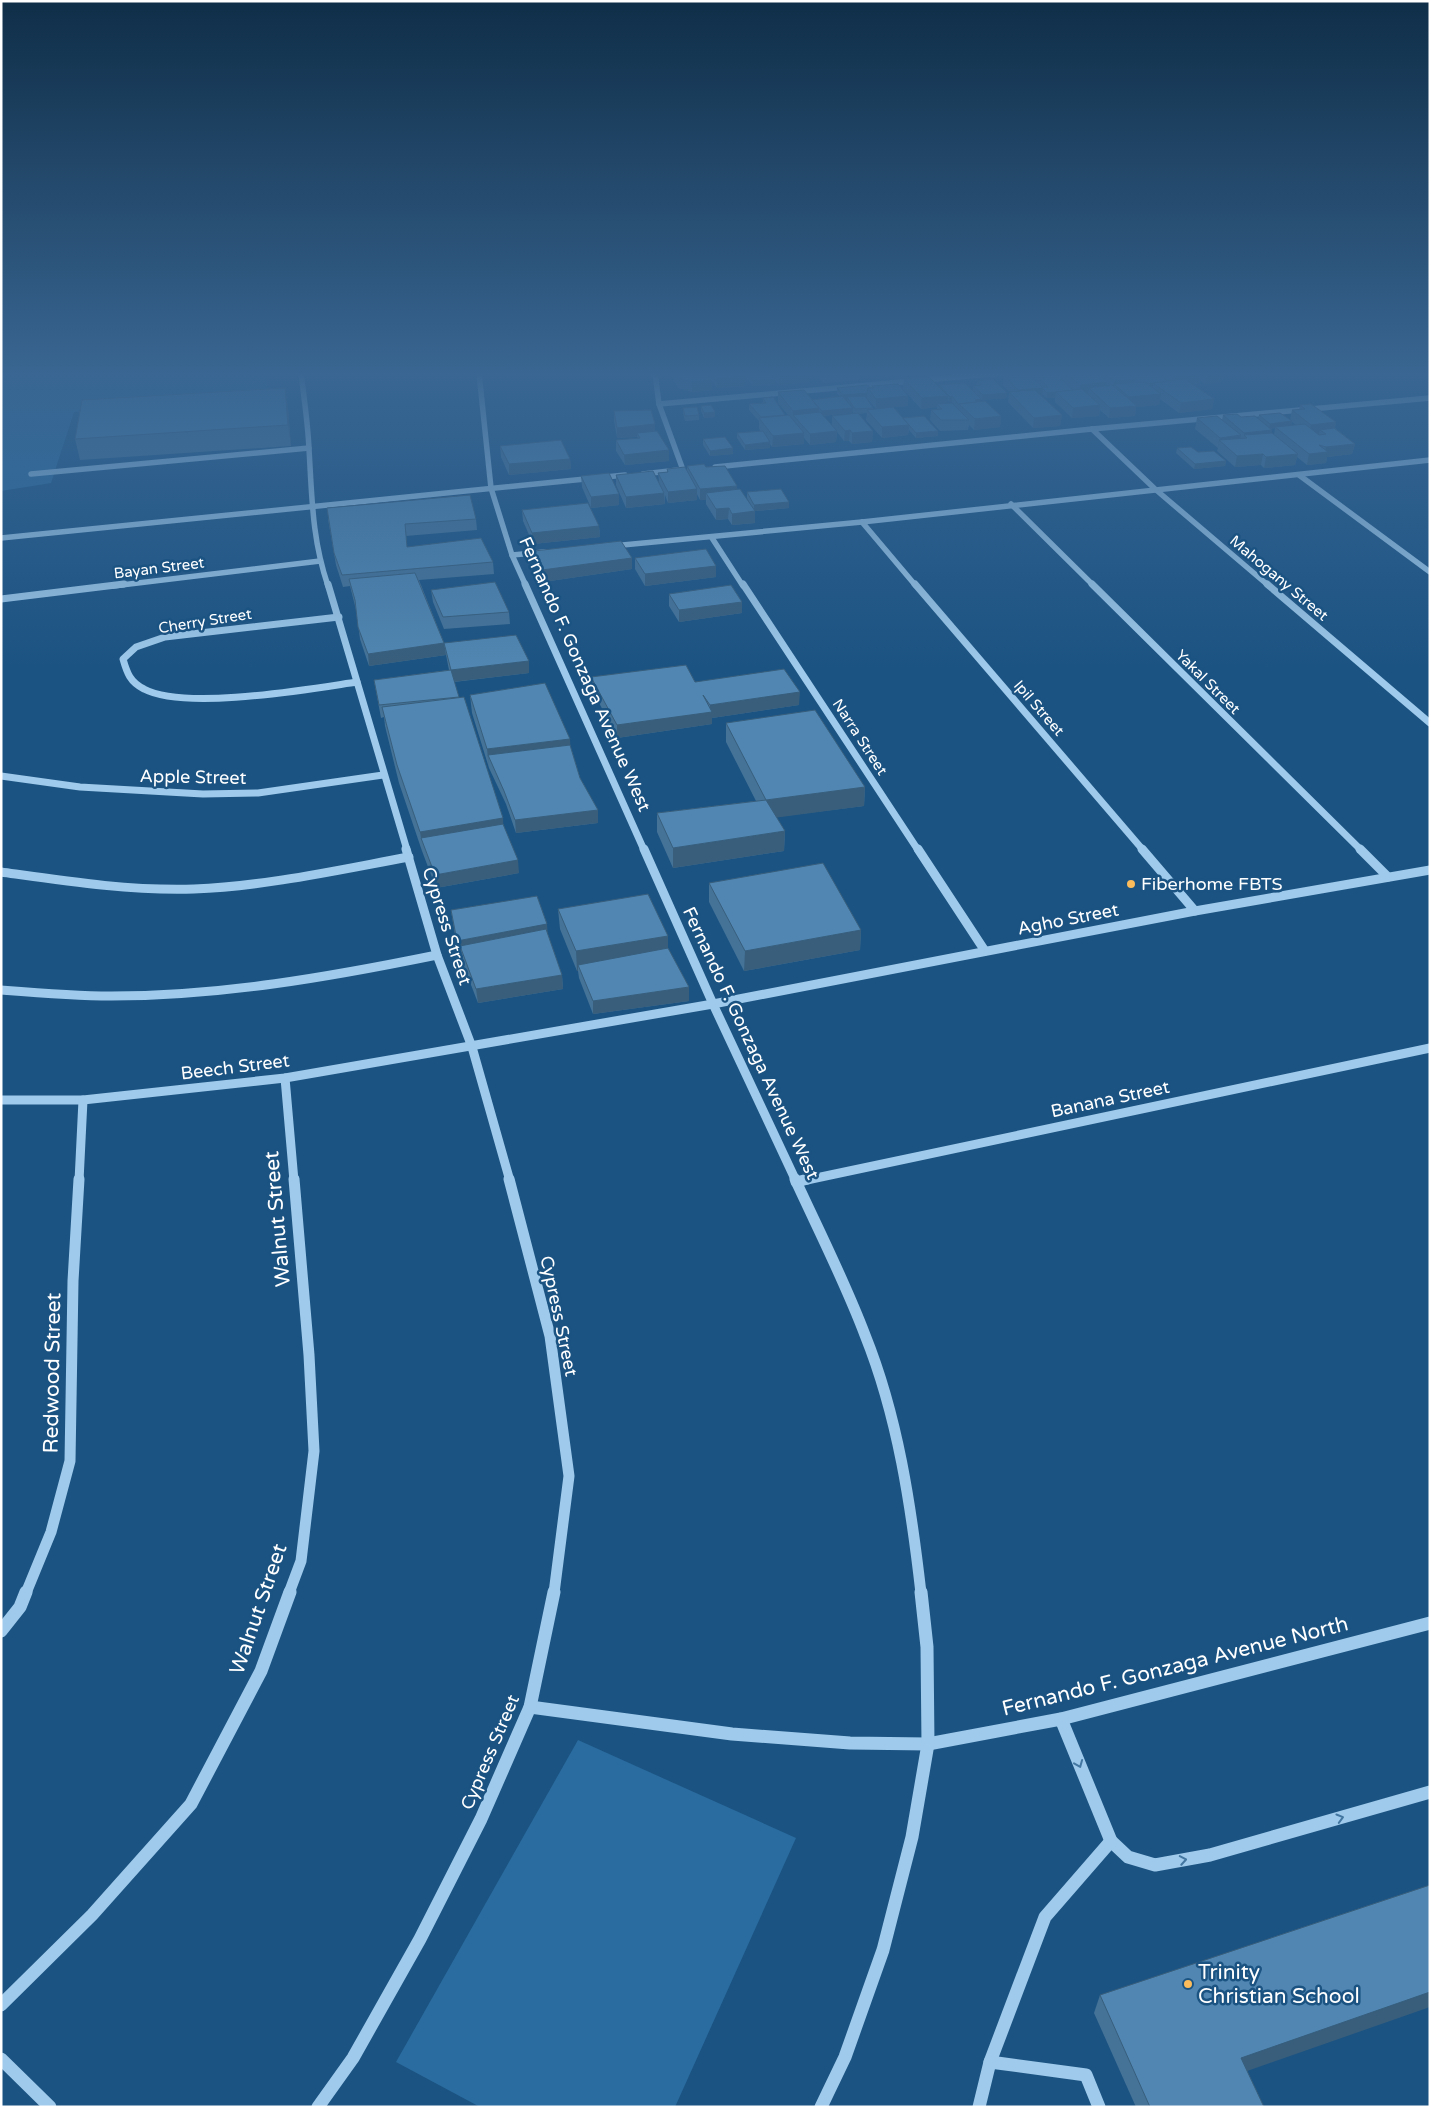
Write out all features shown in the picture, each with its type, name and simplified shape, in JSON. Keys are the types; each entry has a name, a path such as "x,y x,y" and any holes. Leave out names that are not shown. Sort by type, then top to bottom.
{"street":[{"path":"31,474 59,471"},
{"name":"Cypress Street","path":"310,471 312,506 320,562 338,617 437,955 472,1047 520,1217 550,1336 569,1476 553,1599 530,1707 480,1819 420,1939 353,2058 318,2107"},
{"name":"Fernando F. Gonzaga Avenue West","path":"489,471 491,488 512,555 713,1004 866,1336 887,1401 904,1473 915,1539 927,1646 928,1744 912,1837 883,1950 845,2057 821,2107"},
{"path":"1,538 668,471"},
{"name":"Mahogany Street","path":"1136,471 1430,723"},
{"path":"607,547 712,538 1011,504 1331,471"},
{"path":"1299,475 1430,572"},
{"name":"Yakal Street","path":"1011,504 1388,877"},
{"name":"Ipil Street","path":"862,522 1195,911"},
{"name":"Narra Street","path":"712,538 985,951"},
{"path":"512,555 550,552"},
{"name":"Bayan Street","path":"1,600 320,562"},
{"name":"Cherry Street","path":"338,617 165,637 136,648 123,659 129,678 147,690 188,698 264,695 357,682"},
{"name":"Apple Street","path":"1,776 80,787 203,794 258,793 383,774"},
{"path":"1,872 64,882 164,889 194,888 257,884 409,857"},
{"name":"Agho Street","path":"713,1004 1195,911 1430,870"},
{"path":"1,990 106,997 183,995 263,986 355,972 437,955"},
{"name":"Beech Street","path":"1,1100 83,1100 285,1078 713,1004"},
{"name":"Banana Street","path":"796,1182 1430,1048"},
{"name":"Walnut Street","path":"1,2006 92,1914 191,1804 261,1671 301,1561 314,1451 309,1355 285,1078"},
{"name":"Redwood Street","path":"1,1631 20,1608 51,1532 70,1461 73,1281 83,1100"},
{"name":"Fernando F. Gonzaga Avenue North","path":"530,1707 732,1734 850,1743 928,1744 1061,1719 1430,1623"},
{"path":"1061,1719 1112,1841 1128,1857 1155,1865 1210,1855 1430,1792"},
{"path":"979,2107 990,2062 1045,1917 1112,1841"},
{"path":"1,2059 50,2107"},
{"path":"990,2062 1086,2075 1099,2107"}],"shaded area":[{"path":"1,471 55,471 51,483 1,491"},
{"path":"578,1740 796,1838 675,2107 480,2107 396,2062"}],"building":[{"path":"653,471 664,493 626,497 616,475"},
{"path":"687,471 697,489 668,492 658,473"},
{"path":"690,471 728,471 737,486 700,489"},
{"path":"609,473 619,494 591,497 581,476"},
{"path":"740,489 755,511 732,514 729,508 716,509 706,493"},
{"path":"781,489 789,502 754,505 747,492"},
{"path":"470,495 476,519 405,524 407,547 481,538 493,562 342,575 334,553 327,508"},
{"path":"588,503 599,526 532,533 522,510"},
{"path":"621,541 632,558 542,570 534,551"},
{"path":"706,549 716,566 645,574 635,558"},
{"path":"415,573 444,643 368,654 358,627 355,600 349,579"},
{"path":"495,582 509,612 443,617 431,590"},
{"path":"731,585 742,602 679,610 669,594"},
{"path":"516,635 529,661 451,670 444,643"},
{"path":"686,665 695,682 784,669 800,692 710,705 703,695 712,712 617,725 591,677"},
{"path":"451,670 459,697 379,705 374,680"},
{"path":"545,683 570,739 487,749 470,695"},
{"path":"464,697 503,818 420,832 397,765 382,707"},
{"path":"815,710 865,787 766,800 726,723"},
{"path":"570,745 580,778 598,810 515,820 488,755"},
{"path":"766,800 785,831 673,848 657,813"},
{"path":"503,824 518,860 435,875 421,838"},
{"path":"823,863 861,930 745,951 709,883"},
{"path":"648,894 668,936 576,951 558,909"},
{"path":"537,896 547,924 457,941 451,910"},
{"path":"546,929 562,975 476,989 460,946"},
{"path":"668,948 689,987 593,1001 578,965"},
{"path":"1430,1885 1430,1992 1241,2058 1264,2107 1150,2107 1100,1995"}],"place":[{"name":"Fiberhome FBTS","path":"1131,884"},
{"name":"Trinity Christian School","path":"1188,1984"}]}
